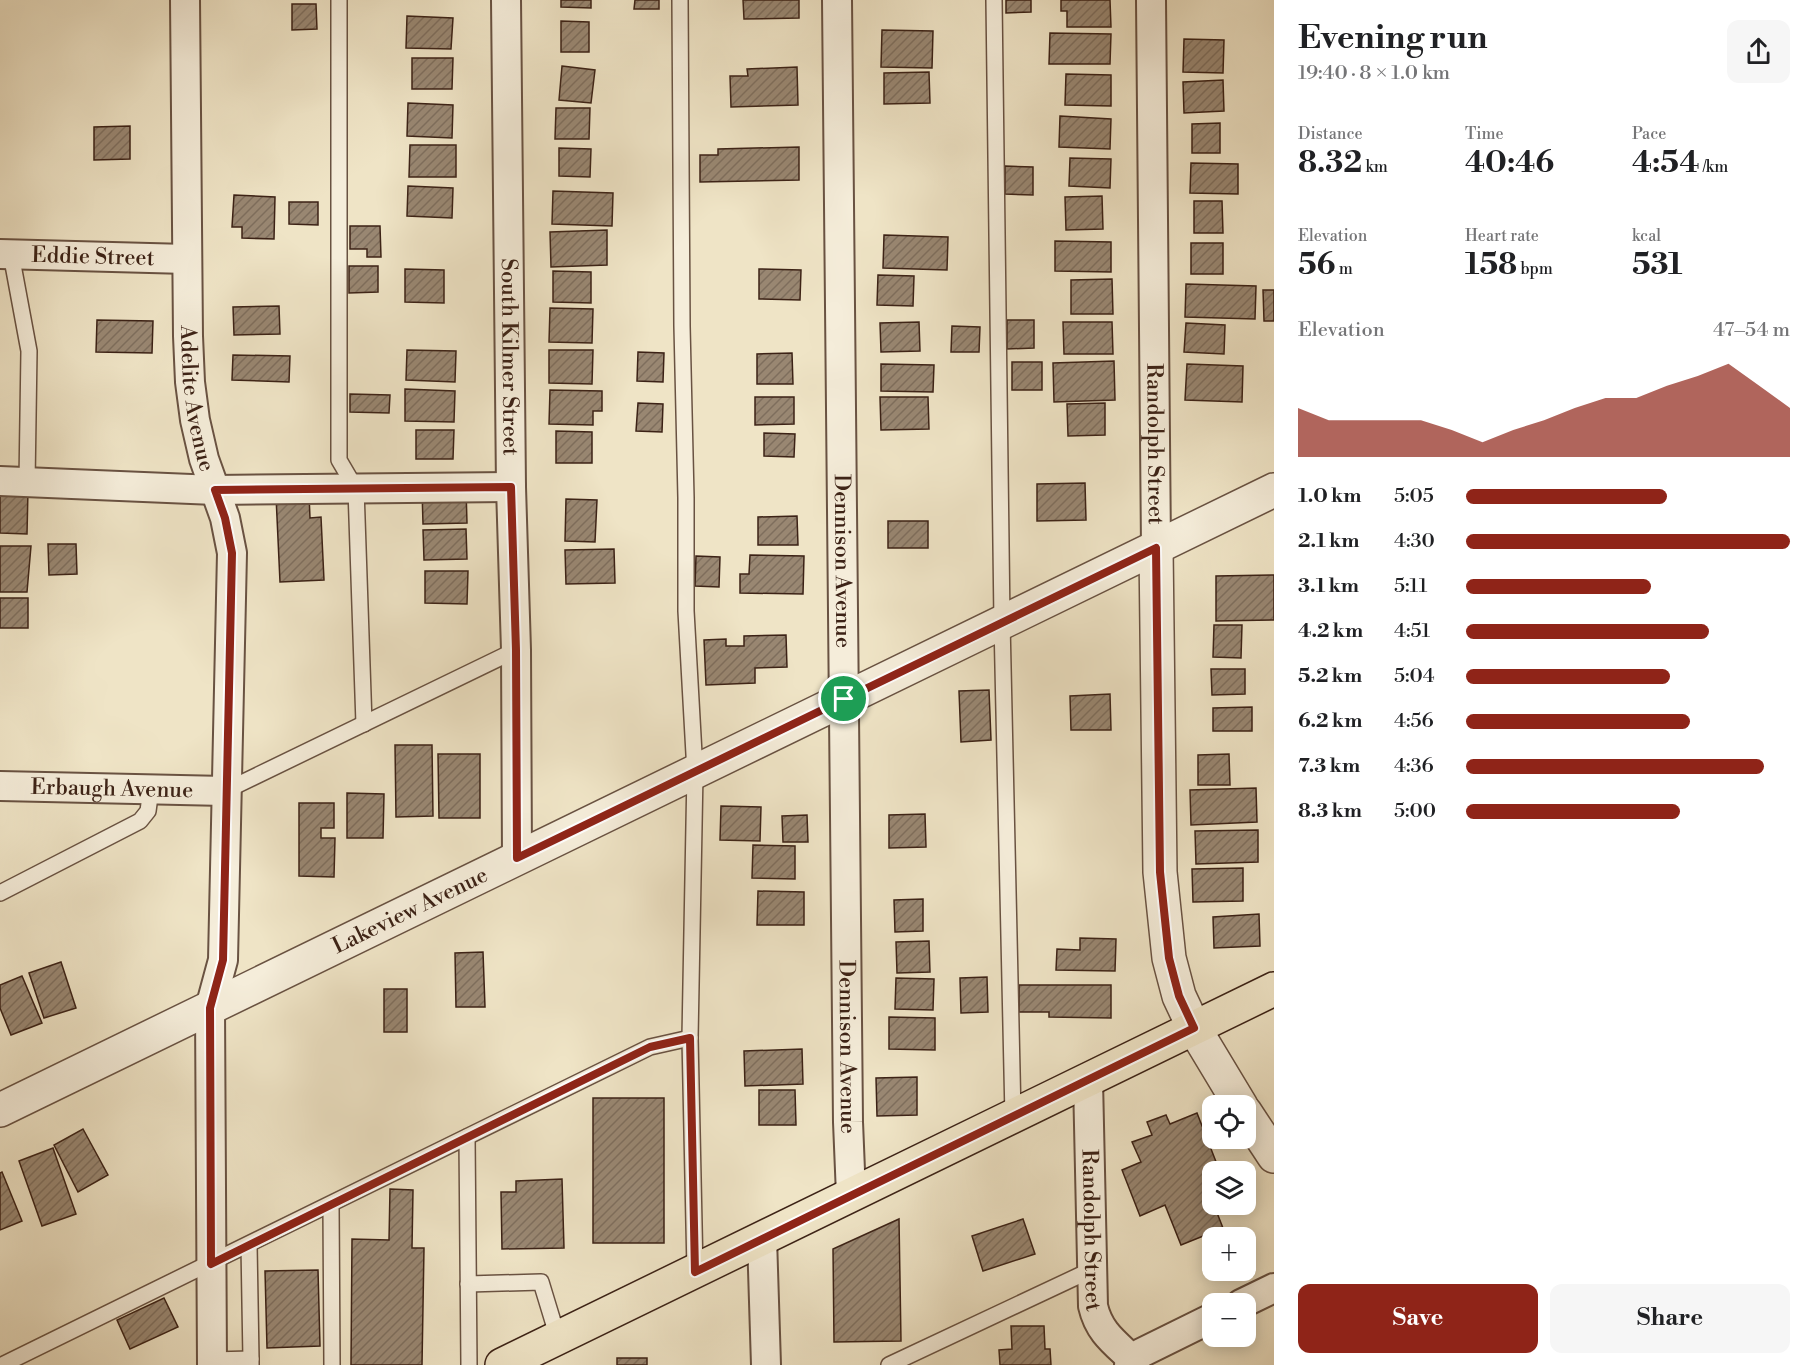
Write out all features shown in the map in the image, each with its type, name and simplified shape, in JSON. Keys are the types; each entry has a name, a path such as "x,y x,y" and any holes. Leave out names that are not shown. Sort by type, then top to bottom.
{"main road":[{"path":"502,1365 1274,989"}],"street":[{"name":"Adelite Avenue","path":"185,0 190,382 195,420 204,459 225,518 232,553 223,960 210,1008 212,1363"},
{"name":"South Kilmer Street","path":"506,0 517,858"},
{"name":"Dennison Avenue","path":"837,0 848,1122 851,1195"},
{"name":"Randolph Street","path":"1150,0 1160,872 1169,958 1179,996 1194,1028 1234,1095"},
{"name":"Eddie Street","path":"6,254 187,259"},
{"path":"14,482 215,490 511,487"},
{"name":"Lakeview Avenue","path":"0,1110 1274,490"},
{"name":"Erbaugh Avenue","path":"0,786 225,791"},
{"name":"Randolph Street","path":"1088,1080 1093,1306 1096,1320 1104,1333 1131,1362"},
{"path":"1256,1129 1274,1156"},
{"path":"762,1239 766,1365"},
{"path":"1256,1297 1274,1288"},
{"path":"1131,1362 1141,1353 1202,1323"}],"lane":[{"path":"339,0 339,460 356,489 364,724"},
{"path":"680,0 686,611 695,772 690,1038 695,1272"},
{"path":"994,0 1002,622 1013,1116"},
{"path":"6,254 29,351 14,482"},
{"path":"225,791 516,650"},
{"path":"0,893 140,821 148,811 151,789"},
{"path":"2,1365 650,1047 690,1038"},
{"path":"467,1137 469,1365"},
{"path":"331,1205 332,1365"},
{"path":"212,1363 251,1362 249,1245"},
{"path":"889,1365 1091,1270"},
{"path":"468,1284 541,1282 558,1338"}],"building":[{"path":"561,0 591,0 591,8 561,7"},
{"path":"635,0 659,0 659,9 634,9"},
{"path":"743,0 799,0 799,18 744,19"},
{"path":"1006,0 1031,0 1031,12 1006,13"},
{"path":"1061,0 1110,0 1111,27 1067,27 1067,11 1061,11"},
{"path":"292,4 316,4 317,29 292,30"},
{"path":"407,16 453,18 451,49 406,48"},
{"path":"561,21 589,22 589,52 561,52"},
{"path":"882,30 933,31 932,68 881,67"},
{"path":"1050,33 1111,34 1110,64 1049,64"},
{"path":"1184,39 1224,40 1223,73 1183,72"},
{"path":"412,58 453,58 452,89 412,89"},
{"path":"562,66 595,70 591,103 559,100"},
{"path":"797,67 798,105 731,107 730,76 748,76 747,69"},
{"path":"929,72 930,103 884,104 884,73"},
{"path":"1066,74 1111,75 1111,106 1065,105"},
{"path":"1223,80 1224,111 1184,113 1183,82"},
{"path":"408,103 453,105 452,138 407,136"},
{"path":"556,108 590,108 589,139 555,139"},
{"path":"1060,116 1111,119 1110,149 1059,147"},
{"path":"1220,123 1220,153 1192,153 1192,124"},
{"path":"130,126 130,159 94,160 94,127"},
{"path":"410,145 456,145 456,177 409,177"},
{"path":"799,147 799,180 700,182 700,155 718,155 718,149"},
{"path":"559,148 591,149 590,177 559,176"},
{"path":"1070,158 1111,159 1110,188 1069,186"},
{"path":"1191,163 1238,164 1238,194 1190,193"},
{"path":"1005,166 1033,167 1033,195 1005,194"},
{"path":"408,186 453,188 452,218 407,216"},
{"path":"553,191 613,193 612,226 552,224"},
{"path":"234,195 275,197 274,239 242,238 242,227 232,227"},
{"path":"1102,196 1103,229 1066,230 1065,197"},
{"path":"1194,201 1222,201 1223,233 1194,233"},
{"path":"289,202 318,202 318,225 289,224"},
{"path":"350,226 380,226 381,257 367,257 367,249 350,249"},
{"path":"607,230 607,265 551,267 550,232"},
{"path":"884,235 948,237 947,270 883,268"},
{"path":"1055,241 1111,242 1111,272 1055,271"},
{"path":"1191,243 1223,243 1223,274 1191,274"},
{"path":"349,266 378,266 378,292 349,293"},
{"path":"405,269 444,270 444,303 405,302"},
{"path":"759,269 801,270 800,300 759,299"},
{"path":"553,271 591,272 591,303 553,302"},
{"path":"878,275 914,276 913,306 877,305"},
{"path":"1112,279 1113,314 1071,314 1071,280"},
{"path":"1186,284 1256,286 1255,319 1185,317"},
{"path":"1263,290 1274,290 1274,321 1264,321"},
{"path":"279,306 280,334 234,335 233,307"},
{"path":"550,308 593,309 592,343 549,342"},
{"path":"97,320 153,321 152,353 96,352"},
{"path":"1007,320 1034,320 1034,348 1007,349"},
{"path":"919,322 920,351 881,352 880,323"},
{"path":"1063,322 1112,322 1113,354 1064,354"},
{"path":"1186,323 1225,325 1224,354 1184,352"},
{"path":"952,326 980,327 979,352 951,352"},
{"path":"407,350 456,351 455,382 406,380"},
{"path":"549,350 593,350 592,384 549,383"},
{"path":"638,352 664,353 663,382 637,381"},
{"path":"792,353 793,384 757,384 757,354"},
{"path":"233,355 290,356 289,382 232,380"},
{"path":"1114,361 1115,400 1054,402 1053,363"},
{"path":"1012,362 1042,362 1042,390 1012,390"},
{"path":"881,364 934,365 933,392 881,391"},
{"path":"1187,364 1243,366 1242,402 1185,400"},
{"path":"405,389 455,391 454,422 405,421"},
{"path":"550,390 602,391 602,411 593,411 593,425 549,424"},
{"path":"350,394 390,395 389,413 350,412"},
{"path":"755,397 794,397 794,424 755,425"},
{"path":"880,397 928,397 929,429 881,430"},
{"path":"638,403 663,404 662,432 636,431"},
{"path":"1105,403 1105,435 1068,436 1067,404"},
{"path":"416,430 454,430 453,459 416,459"},
{"path":"556,431 592,432 592,463 556,463"},
{"path":"764,433 795,434 794,457 764,456"},
{"path":"1085,483 1086,520 1037,521 1037,484"},
{"path":"0,489 28,490 27,534 0,533"},
{"path":"466,489 467,523 423,524 422,490"},
{"path":"309,494 310,518 321,517 324,580 280,582 276,496"},
{"path":"566,499 597,500 595,542 565,541"},
{"path":"797,516 798,545 758,545 758,517"},
{"path":"888,521 928,521 928,548 888,548"},
{"path":"466,529 467,559 424,560 423,530"},
{"path":"48,544 76,544 77,574 49,575"},
{"path":"0,546 31,546 27,592 0,592"},
{"path":"614,549 615,583 566,584 565,550"},
{"path":"750,555 804,556 803,594 740,593 740,574 749,574"},
{"path":"696,556 720,557 719,587 695,586"},
{"path":"425,571 468,571 467,604 425,603"},
{"path":"1274,575 1274,620 1216,621 1216,576"},
{"path":"0,598 28,598 28,628 0,628"},
{"path":"1214,625 1242,625 1241,658 1213,657"},
{"path":"786,635 787,667 755,668 755,683 706,685 704,640 726,639 726,646 744,646 744,636"},
{"path":"1211,669 1245,669 1245,694 1212,695"},
{"path":"989,690 991,740 961,742 959,691"},
{"path":"1110,694 1111,730 1071,730 1070,696"},
{"path":"1252,707 1252,731 1213,731 1213,708"},
{"path":"395,745 432,745 433,816 396,817"},
{"path":"438,754 480,754 480,818 439,818"},
{"path":"1229,754 1230,785 1198,785 1198,755"},
{"path":"1256,788 1257,822 1191,825 1190,790"},
{"path":"347,793 384,794 383,838 347,838"},
{"path":"299,803 334,803 334,828 321,828 321,838 335,838 334,877 299,876"},
{"path":"721,806 761,807 760,841 720,840"},
{"path":"925,814 926,847 889,848 889,815"},
{"path":"807,815 808,842 783,842 782,816"},
{"path":"1258,830 1258,862 1196,864 1195,831"},
{"path":"753,845 795,846 795,879 752,878"},
{"path":"1243,868 1243,901 1193,902 1192,869"},
{"path":"758,891 804,892 804,925 757,925"},
{"path":"923,899 923,931 895,932 894,900"},
{"path":"1259,914 1260,946 1214,948 1213,917"},
{"path":"1080,938 1116,939 1115,971 1056,970 1057,949 1080,950"},
{"path":"929,941 930,972 897,973 896,942"},
{"path":"483,952 485,1007 456,1007 455,953"},
{"path":"61,962 76,1008 44,1018 29,973"},
{"path":"22,976 42,1023 11,1035 0,1008 0,985"},
{"path":"987,977 988,1012 961,1013 960,978"},
{"path":"896,978 934,979 933,1010 895,1009"},
{"path":"1019,985 1111,985 1111,1018 1049,1017 1049,1012 1019,1012"},
{"path":"384,989 407,989 407,1032 384,1032"},
{"path":"889,1017 935,1018 935,1050 889,1049"},
{"path":"802,1049 803,1084 745,1086 744,1051"},
{"path":"917,1077 917,1115 877,1116 876,1078"},
{"path":"759,1090 795,1090 796,1125 759,1125"},
{"path":"593,1098 664,1098 664,1243 593,1243"},
{"path":"1197,1113 1202,1126 1202,1149 1211,1149 1216,1161 1202,1161 1202,1215 1218,1215 1223,1227 1202,1227 1202,1236 1181,1245 1165,1205 1140,1216 1122,1170 1141,1162 1132,1142 1152,1135 1147,1122 1166,1115 1170,1124"},
{"path":"83,1129 108,1175 78,1192 54,1145"},
{"path":"53,1148 76,1214 42,1226 19,1161"},
{"path":"2,1172 22,1221 0,1230 0,1173"},
{"path":"562,1179 564,1248 502,1249 501,1192 516,1192 516,1181"},
{"path":"390,1189 413,1190 412,1248 424,1248 422,1365 351,1365 352,1239 389,1240"},
{"path":"899,1219 901,1341 834,1342 833,1249"},
{"path":"1023,1219 1035,1254 983,1271 972,1236"},
{"path":"318,1270 320,1346 267,1348 265,1271"},
{"path":"164,1298 178,1327 130,1349 117,1320"},
{"path":"1011,1326 1044,1326 1045,1349 1050,1349 1051,1365 1000,1365 999,1350 1012,1349"},
{"path":"617,1358 647,1358 647,1365 617,1365"}],"route":[{"path":"511,487 516,650 517,858 844,699 1156,548 1160,872 1169,958 1179,996 1194,1028 695,1272 690,1038 650,1047 211,1264 210,1008 223,960 232,553 225,518 215,490 511,487"}]}
